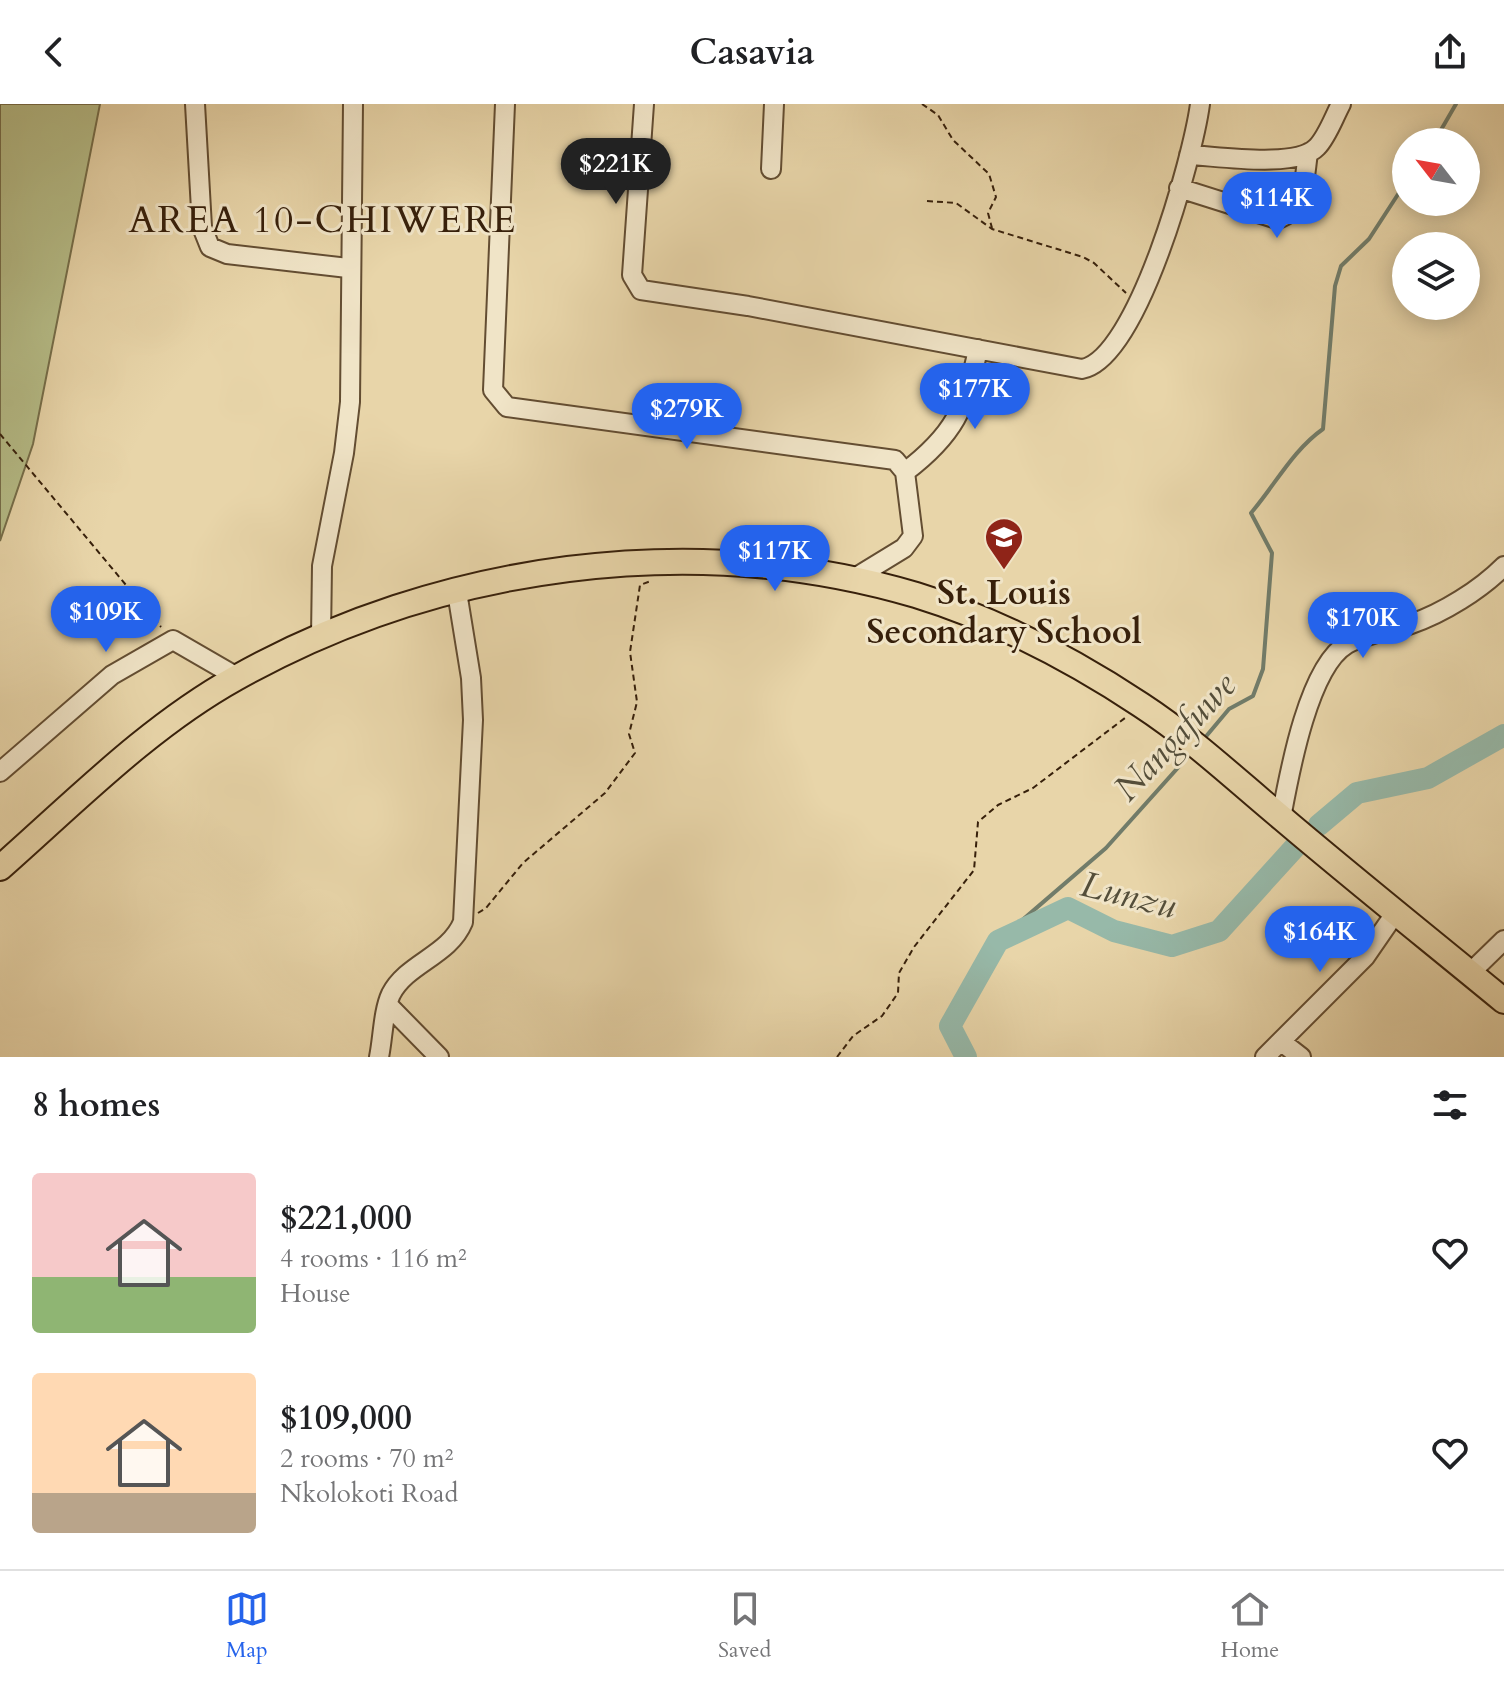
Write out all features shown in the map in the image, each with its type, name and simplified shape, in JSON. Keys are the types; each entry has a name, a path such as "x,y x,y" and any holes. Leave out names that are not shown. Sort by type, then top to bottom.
{"main road":[{"path":"0,868 153,734 237,677 321,636 377,614 503,578 660,561 788,570 915,595 966,614 1082,669 1199,745 1281,818 1504,1001"}],"street":[{"path":"195,104 202,227 210,247 227,254 348,268"},
{"path":"321,636 322,566 350,402 348,268 353,104"},
{"path":"505,104 493,390 500,402 507,407 895,460 905,472 913,536 904,548 850,581"},
{"path":"644,104 632,275 641,290 1090,367 1110,349 1138,305 1179,188 1200,104"},
{"path":"771,169 774,104"},
{"path":"1189,155 1253,159 1295,157 1308,153 1318,147 1341,104"},
{"path":"1179,188 1277,219 1291,215 1300,201 1308,153"},
{"path":"905,472 930,453 955,423 969,394 978,349"},
{"path":"1281,818 1310,704 1320,676 1338,651 1348,643 1413,623 1480,586 1504,566"},
{"path":"379,1057 388,1005 395,988 451,944 463,922 473,720 471,678 457,592"},
{"path":"0,772 112,675 173,640 237,677"},
{"path":"1265,1057 1283,1043 1365,957 1396,912"},
{"path":"1470,973 1504,940"},
{"path":"388,1005 439,1057"},
{"path":"1283,1043 1301,1057"}],"path":[{"path":"922,104 938,115 953,140 989,174 996,197 988,213 992,229"},
{"path":"927,201 956,203 992,229 1094,263 1138,305"},
{"path":"0,434 173,640"},
{"path":"463,922 486,908 523,863 605,793 635,753 629,734 637,702 630,652 640,585 650,584 660,561"},
{"path":"837,1057 853,1036 882,1016 898,993 899,973 914,947 974,870 978,822 998,805 1033,788 1141,705"}],"green space":[{"path":"0,104 100,104 33,444 0,541"}],"waterway":[{"name":"Nangafuwe","path":"1442,128 1456,104"},
{"name":"Nangafuwe","path":"1203,740 1229,709 1253,696 1263,669 1272,553 1251,513 1293,457 1323,429 1335,286 1341,266 1369,239 1392,204"},
{"name":"Lunzu","path":"1319,825 1357,793 1428,778 1504,735"},
{"name":"Nangafuwe","path":"998,941 1106,848 1192,752"},
{"name":"Lunzu","path":"966,1057 950,1026 998,941 1068,908 1114,931 1172,946 1219,931 1296,846"}],"place":[{"name":"St. Louis Secondary School","path":"1004,571"}],"district":[{"name":"AREA 10-CHIWERE","path":"323,219"}]}
